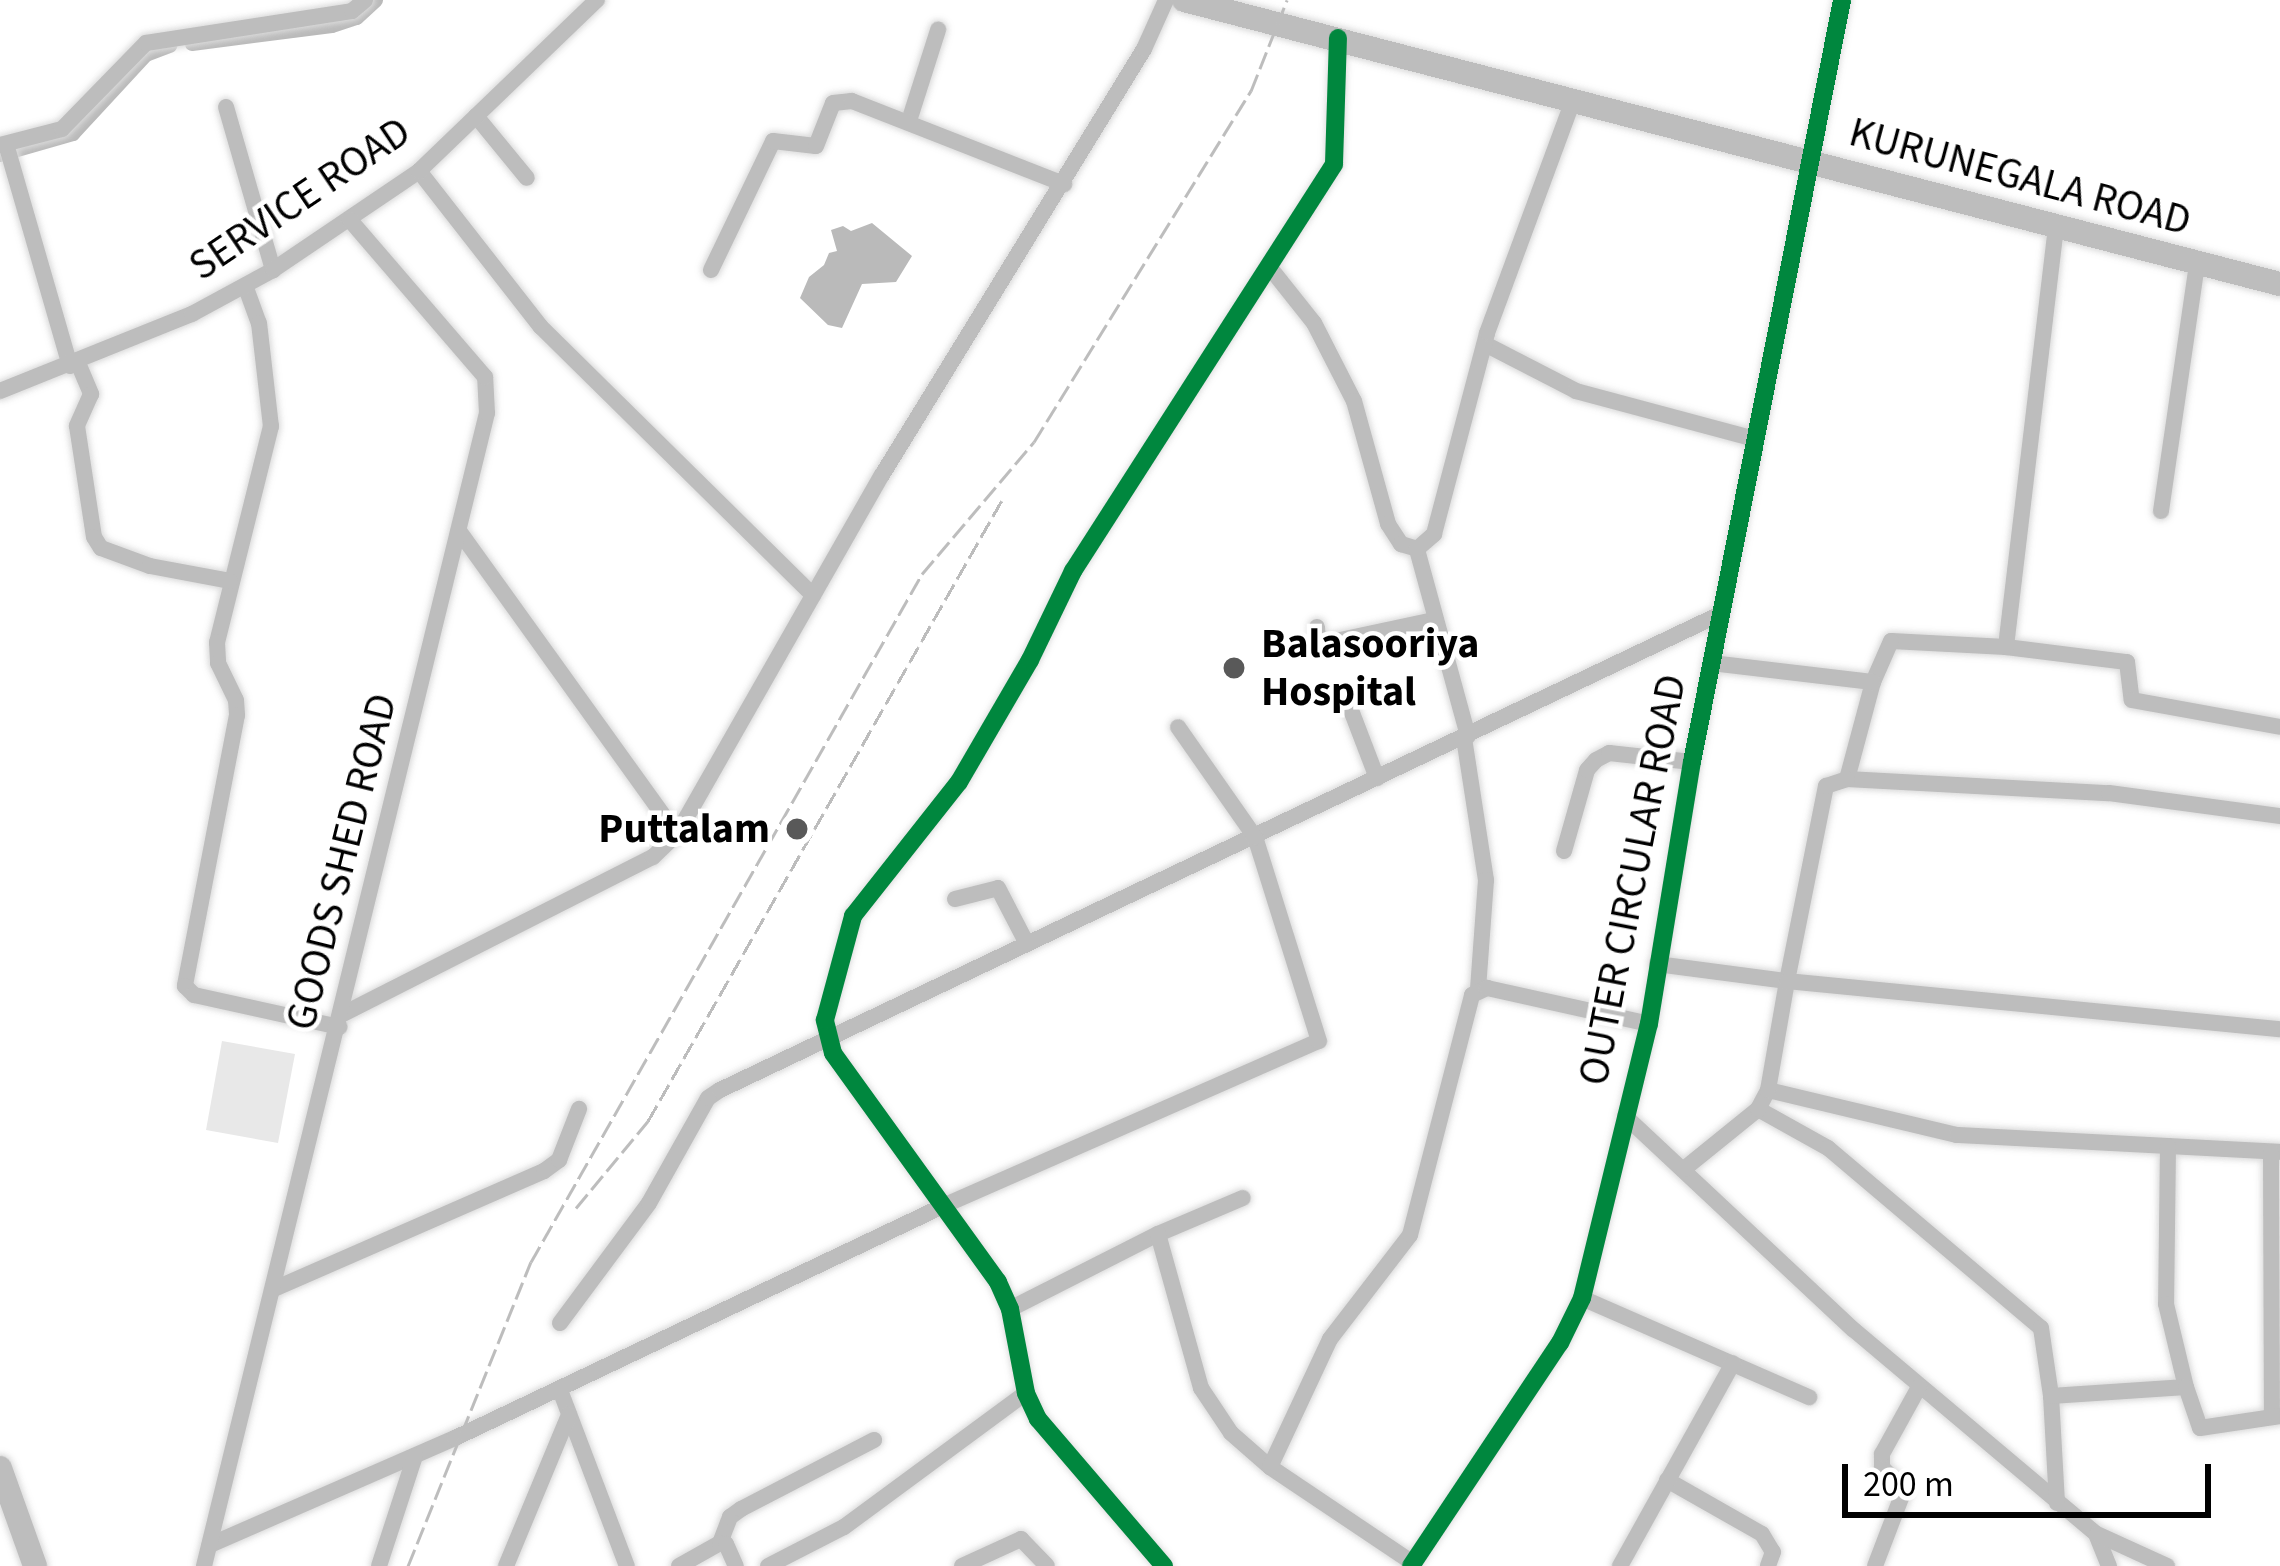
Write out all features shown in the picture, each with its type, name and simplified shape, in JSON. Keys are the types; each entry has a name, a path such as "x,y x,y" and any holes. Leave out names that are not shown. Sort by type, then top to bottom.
{"highway":[{"name":"KURUNEGALA ROAD","path":"1184,0 2280,284"},
{"path":"0,1468 35,1566"}],"street":[{"path":"230,581 150,566 101,548 94,537 77,425 91,394 74,364 4,145 62,129 146,44 352,11 365,0"},
{"name":"SERVICE ROAD","path":"0,392 246,288 419,171 598,0"},
{"path":"246,288 259,322 271,426 230,581 218,663 236,700 237,715 185,986 194,995 342,1021 653,857 677,834 882,475 1144,49 1166,0"},
{"name":"OUTER CIRCULAR ROAD","path":"1412,1565 1560,1343 1582,1298 1648,1024 1720,614 1842,0"},
{"path":"909,122 938,29"},
{"path":"1164,1566 1038,1419 1026,1393 1010,1310 998,1282 827,1040 825,1020 833,976 853,916 959,782 1030,660 1073,571 1271,269 1334,164 1338,38"},
{"path":"1418,549 1435,534 1485,344 1573,100"},
{"path":"712,270 773,142 816,146 838,101 852,101 1064,184"},
{"path":"226,107 273,270"},
{"path":"476,116 527,178"},
{"path":"419,171 541,327 813,596"},
{"name":"GOODS SHED ROAD","path":"204,1566 342,1021 487,413 485,376 349,219"},
{"path":"2006,647 2056,227"},
{"path":"2162,511 2198,263"},
{"path":"1271,269 1314,322 1354,401 1388,524 1401,544 1418,549"},
{"path":"1485,344 1576,391 1755,439"},
{"path":"459,531 677,834"},
{"path":"1270,1467 1330,1340 1410,1234 1478,989 1486,880 1466,737 1418,549"},
{"path":"560,1323 649,1203 708,1098 1720,614"},
{"path":"1317,627 1318,640 1326,644 1434,620"},
{"path":"1847,779 1873,682 1892,641 2006,647 2127,662 2132,700 2280,727"},
{"path":"1711,663 1873,682"},
{"path":"1351,710 1376,778"},
{"path":"210,1545 560,1390 945,1205 1319,1041 1255,837 1178,728"},
{"path":"1564,851 1587,770 1597,760 1609,754 1692,762"},
{"path":"1684,1169 1758,1109 1768,1090 1826,786 1847,779 2109,793 2280,816"},
{"path":"955,899 998,888 1027,944"},
{"path":"1657,964 2280,1030"},
{"path":"1478,989 1648,1024"},
{"path":"1768,1090 1958,1136 2168,1146 2275,1152 2276,1417 2200,1428 2166,1304 2168,1146"},
{"path":"274,1289 544,1171 559,1160 579,1109"},
{"path":"1758,1109 1828,1148 2041,1328 2051,1396 2057,1503"},
{"path":"1625,1115 1918,1387 2057,1503 2096,1534 2167,1566"},
{"path":"1010,1310 1158,1234 1243,1198"},
{"path":"1158,1234 1201,1388 1232,1432 1270,1467 1412,1565"},
{"path":"1582,1298 1809,1397"},
{"path":"1620,1566 1733,1363"},
{"path":"1875,1566 1904,1490 1882,1467 1882,1454 1918,1387"},
{"path":"2051,1396 2186,1387"},
{"path":"560,1390 627,1566"},
{"path":"768,1566 844,1526 1026,1393"},
{"path":"506,1566 569,1414"},
{"path":"679,1566 720,1543 730,1517 874,1440"},
{"path":"379,1566 415,1456"},
{"path":"1667,1480 1762,1534 1773,1552 1768,1566"},
{"path":"2096,1534 2109,1566"},
{"path":"962,1566 1021,1539 1047,1566"},
{"path":"720,1543 736,1566"}],"shaded area":[{"path":"872,223 912,256 896,282 862,284 842,328 828,325 800,298 809,277 824,265 829,253 837,251 831,230 843,226 851,231"},
{"path":"222,1041 295,1054 278,1143 206,1130"}],"waterway":[{"path":"192,44 332,26 357,18 376,0"},
{"path":"0,155 73,134 146,55 170,46"}],"railway":[{"path":"408,1566 531,1262 922,574 1034,442 1251,91 1287,0"},
{"path":"576,1208 648,1121 1002,500"}],"cycle path":[{"path":"1411,1566 1560,1343 1582,1298 1649,1024 1692,762 1842,0"},
{"path":"1164,1566 1038,1419 1026,1393 1010,1309 998,1282 833,1053 825,1020 853,916 959,782 1030,660 1073,571 1334,164 1338,38"}],"place":[{"name":"Balasooriya Hospital","path":"1234,668"},
{"name":"Puttalam","path":"797,829"}]}
